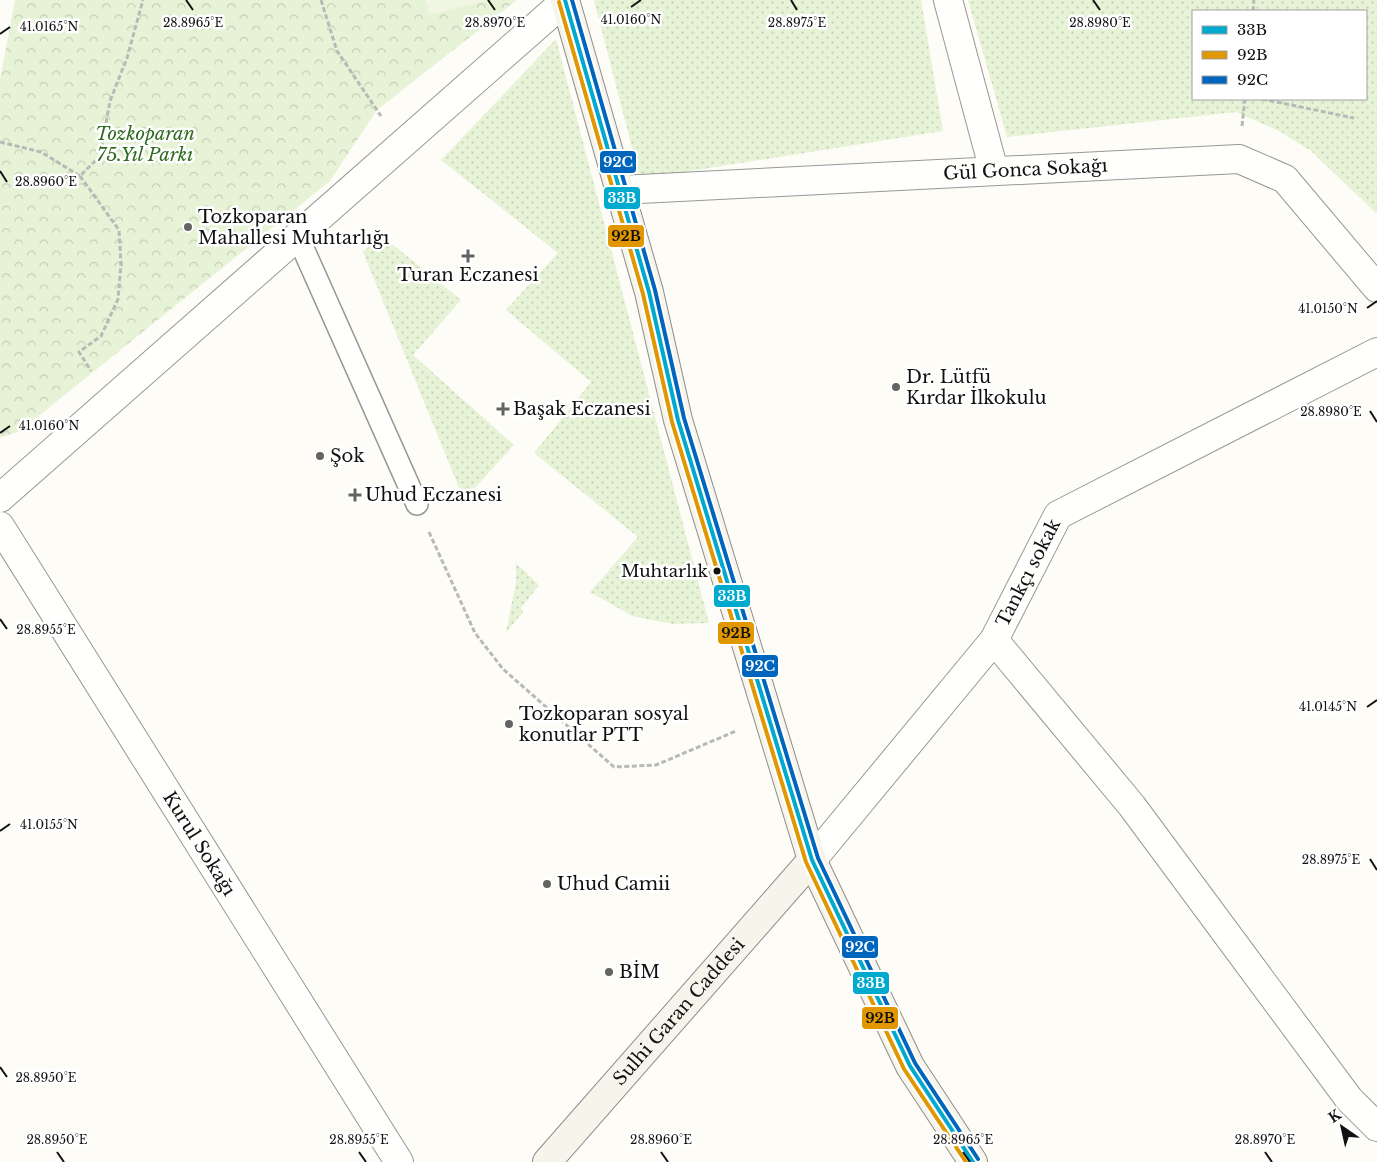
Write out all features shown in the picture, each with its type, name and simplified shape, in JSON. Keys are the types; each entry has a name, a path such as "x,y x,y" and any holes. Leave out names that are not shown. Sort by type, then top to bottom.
{"street":[{"path":"948,0 994,171"},
{"path":"0,498 565,1 649,292 678,420 812,860 910,1066 973,1162"},
{"name":"Gül Gonca Sokağı","path":"620,190 1240,159 1285,179 1377,288"},
{"name":"Tankçı sokak","path":"812,860 994,640 1058,515 1377,352"},
{"name":"Kurul Sokağı","path":"0,526 399,1162"},
{"path":"994,640 1132,806 1349,1099 1377,1126"},
{"name":"Sulhi Garan Caddesi","path":"546,1162 812,860"}],"lane":[{"path":"298,237 417,504"}],"path":[{"path":"80,176 100,156 110,101 127,58 143,0"},
{"path":"321,0 337,51 400,146"},
{"path":"1267,100 1354,118"},
{"path":"0,142 41,152 80,176 119,230 121,264 118,299 101,336 79,352 110,401"},
{"path":"417,504 476,633 503,669 614,767 656,766 768,718"}],"green space":[{"name":"Tozkoparan 75.Yıl Parkı","path":"15,0 517,0 377,110 330,181 20,431 0,438 0,79"},
{"path":"426,0 491,0 429,15"},
{"path":"594,0 921,0 943,131 640,179"},
{"path":"968,0 1377,0 1377,214 1311,151 1279,131 1236,112 1007,137"},
{"path":"556,39 709,623 673,624 632,616 590,592 638,537 534,453 591,382 506,310 558,253 441,160"},
{"path":"381,235 461,300 413,355 514,445 464,500 363,252"},
{"path":"516,563 539,585 521,608 523,612 506,633 516,582"}],"transit line":[{"name":"33B","path":"565,0 649,292 678,420 812,860 910,1066 973,1162"},
{"name":"92C","path":"572,0 655,290 684,418 818,858 915,1063 978,1159"},
{"name":"92B","path":"559,2 643,294 672,422 806,862 904,1069 966,1162"}],"place":[{"name":"Tozkoparan Mahallesi Muhtarlığı","path":"188,227"},
{"name":"Turan Eczanesi","path":"468,256"},
{"name":"Dr. Lütfü Kırdar İlkokulu","path":"896,387"},
{"name":"Başak Eczanesi","path":"503,409"},
{"name":"Şok","path":"320,456"},
{"name":"Uhud Eczanesi","path":"355,495"},
{"name":"Muhtarlık","path":"717,571"},
{"name":"Tozkoparan sosyal konutlar PTT","path":"509,724"},
{"name":"Uhud Camii","path":"547,884"},
{"name":"BİM","path":"609,972"}]}
